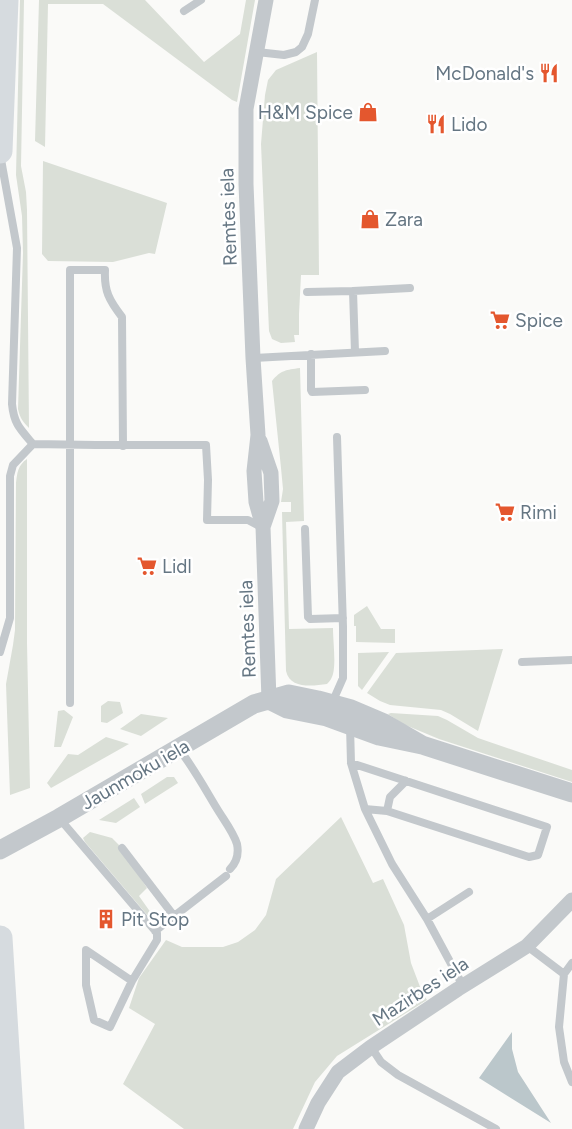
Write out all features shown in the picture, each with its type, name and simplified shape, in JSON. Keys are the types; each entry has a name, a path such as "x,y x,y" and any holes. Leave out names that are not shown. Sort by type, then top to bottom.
{"highway":[{"path":"0,152 6,0"},
{"path":"0,938 3,1048 12,1129"}],"street":[{"name":"Remtes iela","path":"266,0 246,109 246,184 258,435 254,471 256,502 263,528 269,700"},
{"path":"269,700 287,709 351,709 384,723 422,745"},
{"name":"Jaunmoku iela","path":"0,850 59,818 254,704 269,700"},
{"path":"330,710 350,726 379,736 422,745 572,793"},
{"name":"Mazirbes iela","path":"306,1129 318,1103 338,1072 371,1047 527,946 572,900"}],"lane":[{"path":"184,11 201,0"},
{"path":"257,52 284,55 296,52 302,47 308,34 315,0"},
{"path":"0,152 17,248 13,416 19,428 32,444"},
{"path":"70,703 70,270 105,270 104,282 106,291 122,316 123,446"},
{"path":"307,292 410,288"},
{"path":"353,291 356,352"},
{"path":"253,358 385,351"},
{"path":"311,354 312,392 365,390"},
{"path":"330,710 343,678 337,437"},
{"path":"0,652 10,618 10,476 13,465 32,444 206,445 208,480 206,520 248,520 263,528"},
{"path":"305,529 308,617 310,619 342,618"},
{"path":"522,662 572,660"},
{"path":"350,726 351,764 366,808 392,864 427,920 463,986"},
{"path":"155,931 228,872 235,864 237,857 237,845 231,831 190,763 179,749"},
{"path":"351,764 548,827 538,855 529,857 387,811 366,808"},
{"path":"387,811 390,797 406,781"},
{"path":"59,818 157,933 157,940 132,981 110,1027 94,1020 86,986 86,950 132,981"},
{"path":"122,848 174,916"},
{"path":"427,920 469,892"},
{"path":"527,946 564,974"},
{"path":"572,963 564,974 559,1027 564,1062 572,1082"},
{"path":"371,1047 381,1062 398,1075 496,1129"}],"shaded area":[{"path":"20,0 24,0 21,166 27,210 29,428 22,420 18,409 23,253 22,216 16,175"},
{"path":"39,0 145,0 204,62 240,34 246,0 255,0 237,102 103,4 48,4 45,147 35,141"},
{"path":"317,52 319,275 301,275 299,335 294,335 295,342 281,343 272,339 269,331 261,144 265,95 268,80 276,70"},
{"path":"43,161 167,203 155,254 149,253 113,262 48,261 42,254"},
{"path":"300,368 304,521 286,522 289,629 333,628 333,675 327,684 315,685 297,684 288,677 286,671 282,512 291,512 291,502 281,502 283,489 272,381 284,371"},
{"path":"27,459 27,643 30,788 10,795 6,684 15,630 16,483 20,467"},
{"path":"367,606 381,629 395,629 395,643 356,642 354,615"},
{"path":"503,649 478,731 441,710 390,705 367,693 396,653"},
{"path":"389,652 362,690 358,686 358,653"},
{"path":"108,701 120,702 123,713 107,723 101,722 101,706"},
{"path":"64,710 73,717 61,747 54,747 58,711"},
{"path":"141,714 168,718 141,736 120,729"},
{"path":"388,714 438,716 478,738 572,770 572,782 439,739 403,724"},
{"path":"106,737 129,744 51,788 47,783 68,754 78,755"},
{"path":"167,777 174,777 178,783 145,804 141,794"},
{"path":"134,798 140,807 116,823 99,820"},
{"path":"341,817 373,883 383,879 404,925 411,963 427,1000 337,1056 315,1082 293,1129 184,1129 123,1084 155,1024 129,1008 139,978 166,940 182,947 223,947 238,942 255,930 266,915 276,879"},
{"path":"90,832 112,838 119,845 147,888 139,896 156,920 154,923 85,842 83,838"},
{"path":"512,1032 512,1049 518,1072 551,1123 479,1078"}],"place":[{"name":"McDonald's","path":"549,73"},
{"name":"H&M Spice","path":"368,112"},
{"name":"Lido","path":"436,124"},
{"name":"Zara","path":"370,219"},
{"name":"Spice","path":"500,320"},
{"name":"Rimi","path":"505,512"},
{"name":"Lidl","path":"147,566"},
{"name":"Pit Stop","path":"106,919"}]}
